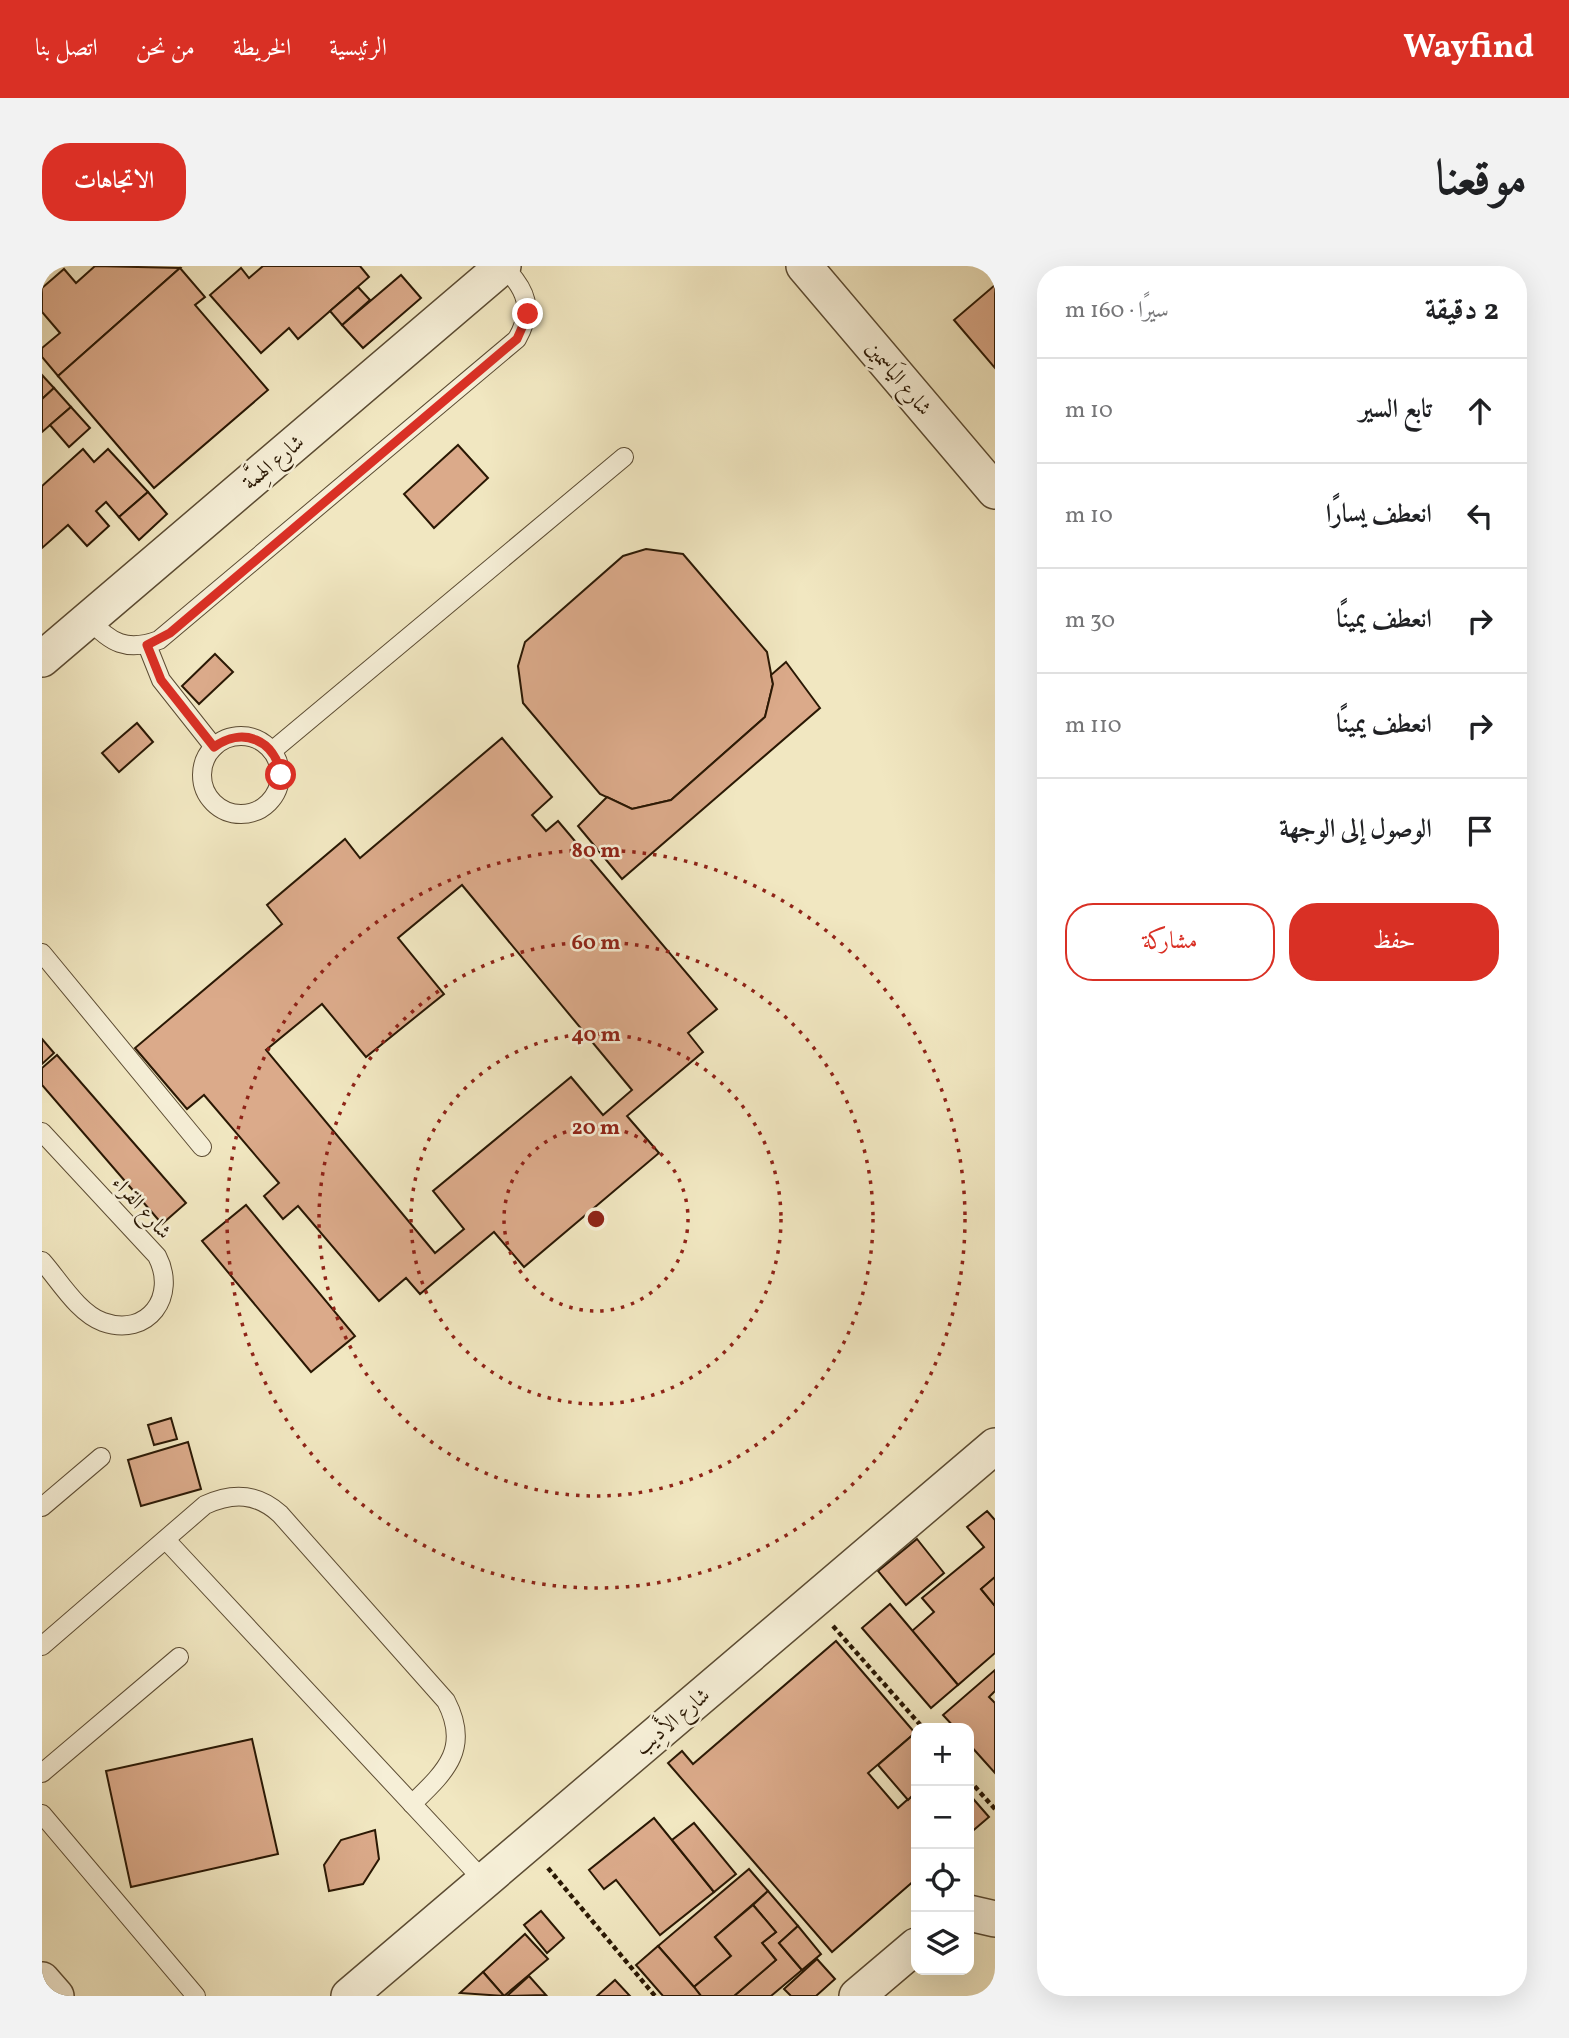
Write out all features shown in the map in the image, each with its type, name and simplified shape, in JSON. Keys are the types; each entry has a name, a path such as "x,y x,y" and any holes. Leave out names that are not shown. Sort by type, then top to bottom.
{"street":[{"name":"شارع الهِمَّة","path":"42,659 503,266"},
{"name":"شارع اليَاسمِين","path":"812,269 995,491"},
{"name":"شارع الأَدِيب","path":"349,1996 995,1446"},
{"path":"974,1914 995,1919"},
{"path":"857,1996 911,1950"},
{"path":"42,1980 55,1996"}],"lane":[{"path":"89,619 112,642 133,646 147,645 170,633 517,339 528,314 527,299 519,281 503,266"},
{"path":"272,751 624,457"},
{"path":"147,645 161,680 214,747"},
{"path":"251,737 272,751 281,775 279,788 263,808 238,815 215,804 202,782 206,757 214,747 225,739 251,737"},
{"path":"42,953 202,1147"},
{"name":"شارع القراء","path":"42,1132 156,1256 164,1269 164,1291 160,1303 144,1319 116,1325 101,1321 86,1311 42,1261"},
{"path":"42,1507 100,1457"},
{"path":"42,1646 205,1505 227,1497 247,1496 259,1499 280,1514 446,1701 452,1713 456,1741 448,1766 412,1804"},
{"path":"166,1539 484,1881"},
{"path":"42,1773 179,1657"},
{"path":"42,1814 196,1996"}],"path":[{"path":"812,1602 919,1723"},
{"path":"974,1786 995,1809"},
{"path":"528,1844 655,1996"}],"building":[{"path":"95,266 180,268 58,376 42,357 42,348 60,333 42,312 42,288 64,269 76,283"},
{"path":"263,266 360,266 369,277 298,339 289,328 261,353 210,295 241,268 249,278"},
{"path":"180,268 205,297 195,305 268,390 154,488 58,376"},
{"path":"401,275 421,298 363,348 342,325"},
{"path":"995,285 995,368 954,320"},
{"path":"358,287 370,300 342,325 330,311"},
{"path":"42,375 54,388 42,399"},
{"path":"54,388 71,407 42,432 42,399"},
{"path":"71,407 90,428 69,447 50,425"},
{"path":"458,445 488,478 434,528 404,494"},
{"path":"83,449 94,462 108,449 148,492 119,517 106,502 96,511 109,526 87,546 68,525 42,548 42,486"},
{"path":"148,492 167,514 139,540 119,517"},
{"path":"646,549 683,554 767,652 773,684 765,717 671,800 632,809 600,794 523,703 518,666 525,642 623,556"},
{"path":"215,654 233,672 199,704 182,686"},
{"path":"786,662 820,708 622,879 578,826 607,797 632,809 671,800 765,717 773,684 771,675"},
{"path":"137,723 153,742 119,772 102,753"},
{"path":"502,738 552,797 532,815 546,831 558,821 717,1009 688,1033 703,1052 627,1116 659,1153 524,1267 494,1232 420,1294 406,1278 379,1301 298,1206 283,1219 264,1196 279,1183 204,1095 187,1109 135,1048 282,924 267,905 345,839 360,858","holes":["462,885 632,1090 603,1115 571,1077 433,1191 464,1229 435,1253 266,1050 322,1004 366,1057 444,994 398,938"]},
{"path":"42,1039 54,1053 42,1064"},
{"path":"57,1055 186,1203 162,1224 42,1085 42,1068"},
{"path":"246,1205 355,1336 311,1372 202,1241"},
{"path":"171,1418 177,1439 154,1445 148,1425"},
{"path":"188,1442 201,1489 141,1506 128,1460"},
{"path":"987,1511 995,1520 995,1577 981,1589 995,1606 995,1653 958,1685 912,1631 934,1612 922,1598 984,1547 967,1527"},
{"path":"917,1539 944,1573 906,1605 878,1571"},
{"path":"995,1577 995,1606 981,1589"},
{"path":"890,1604 958,1685 931,1708 862,1628"},
{"path":"836,1641 911,1728 911,1736 868,1773 898,1808 911,1796 911,1883 832,1952 668,1763 682,1751 693,1764"},
{"path":"995,1670 995,1691 989,1697 995,1703 995,1773 974,1750 974,1723 950,1723 943,1715"},
{"path":"911,1736 911,1797 908,1800 878,1765"},
{"path":"252,1739 278,1854 131,1887 106,1771"},
{"path":"974,1800 989,1817 974,1830"},
{"path":"654,1818 714,1892 660,1935 616,1880 604,1889 589,1870"},
{"path":"694,1823 736,1874 714,1892 672,1840"},
{"path":"375,1830 379,1859 363,1884 329,1891 324,1865 341,1840"},
{"path":"749,1869 768,1891 715,1937 731,1956 694,1987 658,1946"},
{"path":"768,1891 798,1926 779,1943 802,1970 771,1996 734,1996 776,1960 762,1943 776,1932 753,1905"},
{"path":"753,1905 776,1932 762,1943 776,1960 734,1996 701,1996 694,1987 731,1956 715,1937"},
{"path":"541,1911 564,1938 547,1953 524,1925"},
{"path":"798,1926 821,1954 802,1970 779,1943"},
{"path":"525,1934 548,1959 504,1996 483,1972"},
{"path":"658,1946 701,1996 663,1996 636,1965"},
{"path":"817,1959 835,1979 816,1996 791,1996 784,1989"},
{"path":"483,1972 504,1996 460,1993"},
{"path":"529,1976 546,1995 507,1996"},
{"path":"615,1980 630,1996 597,1996"}],"route":[{"path":"281,775 279,762 263,742 238,736 225,739 214,747 161,680 147,645 170,633 517,339 528,314"}]}
